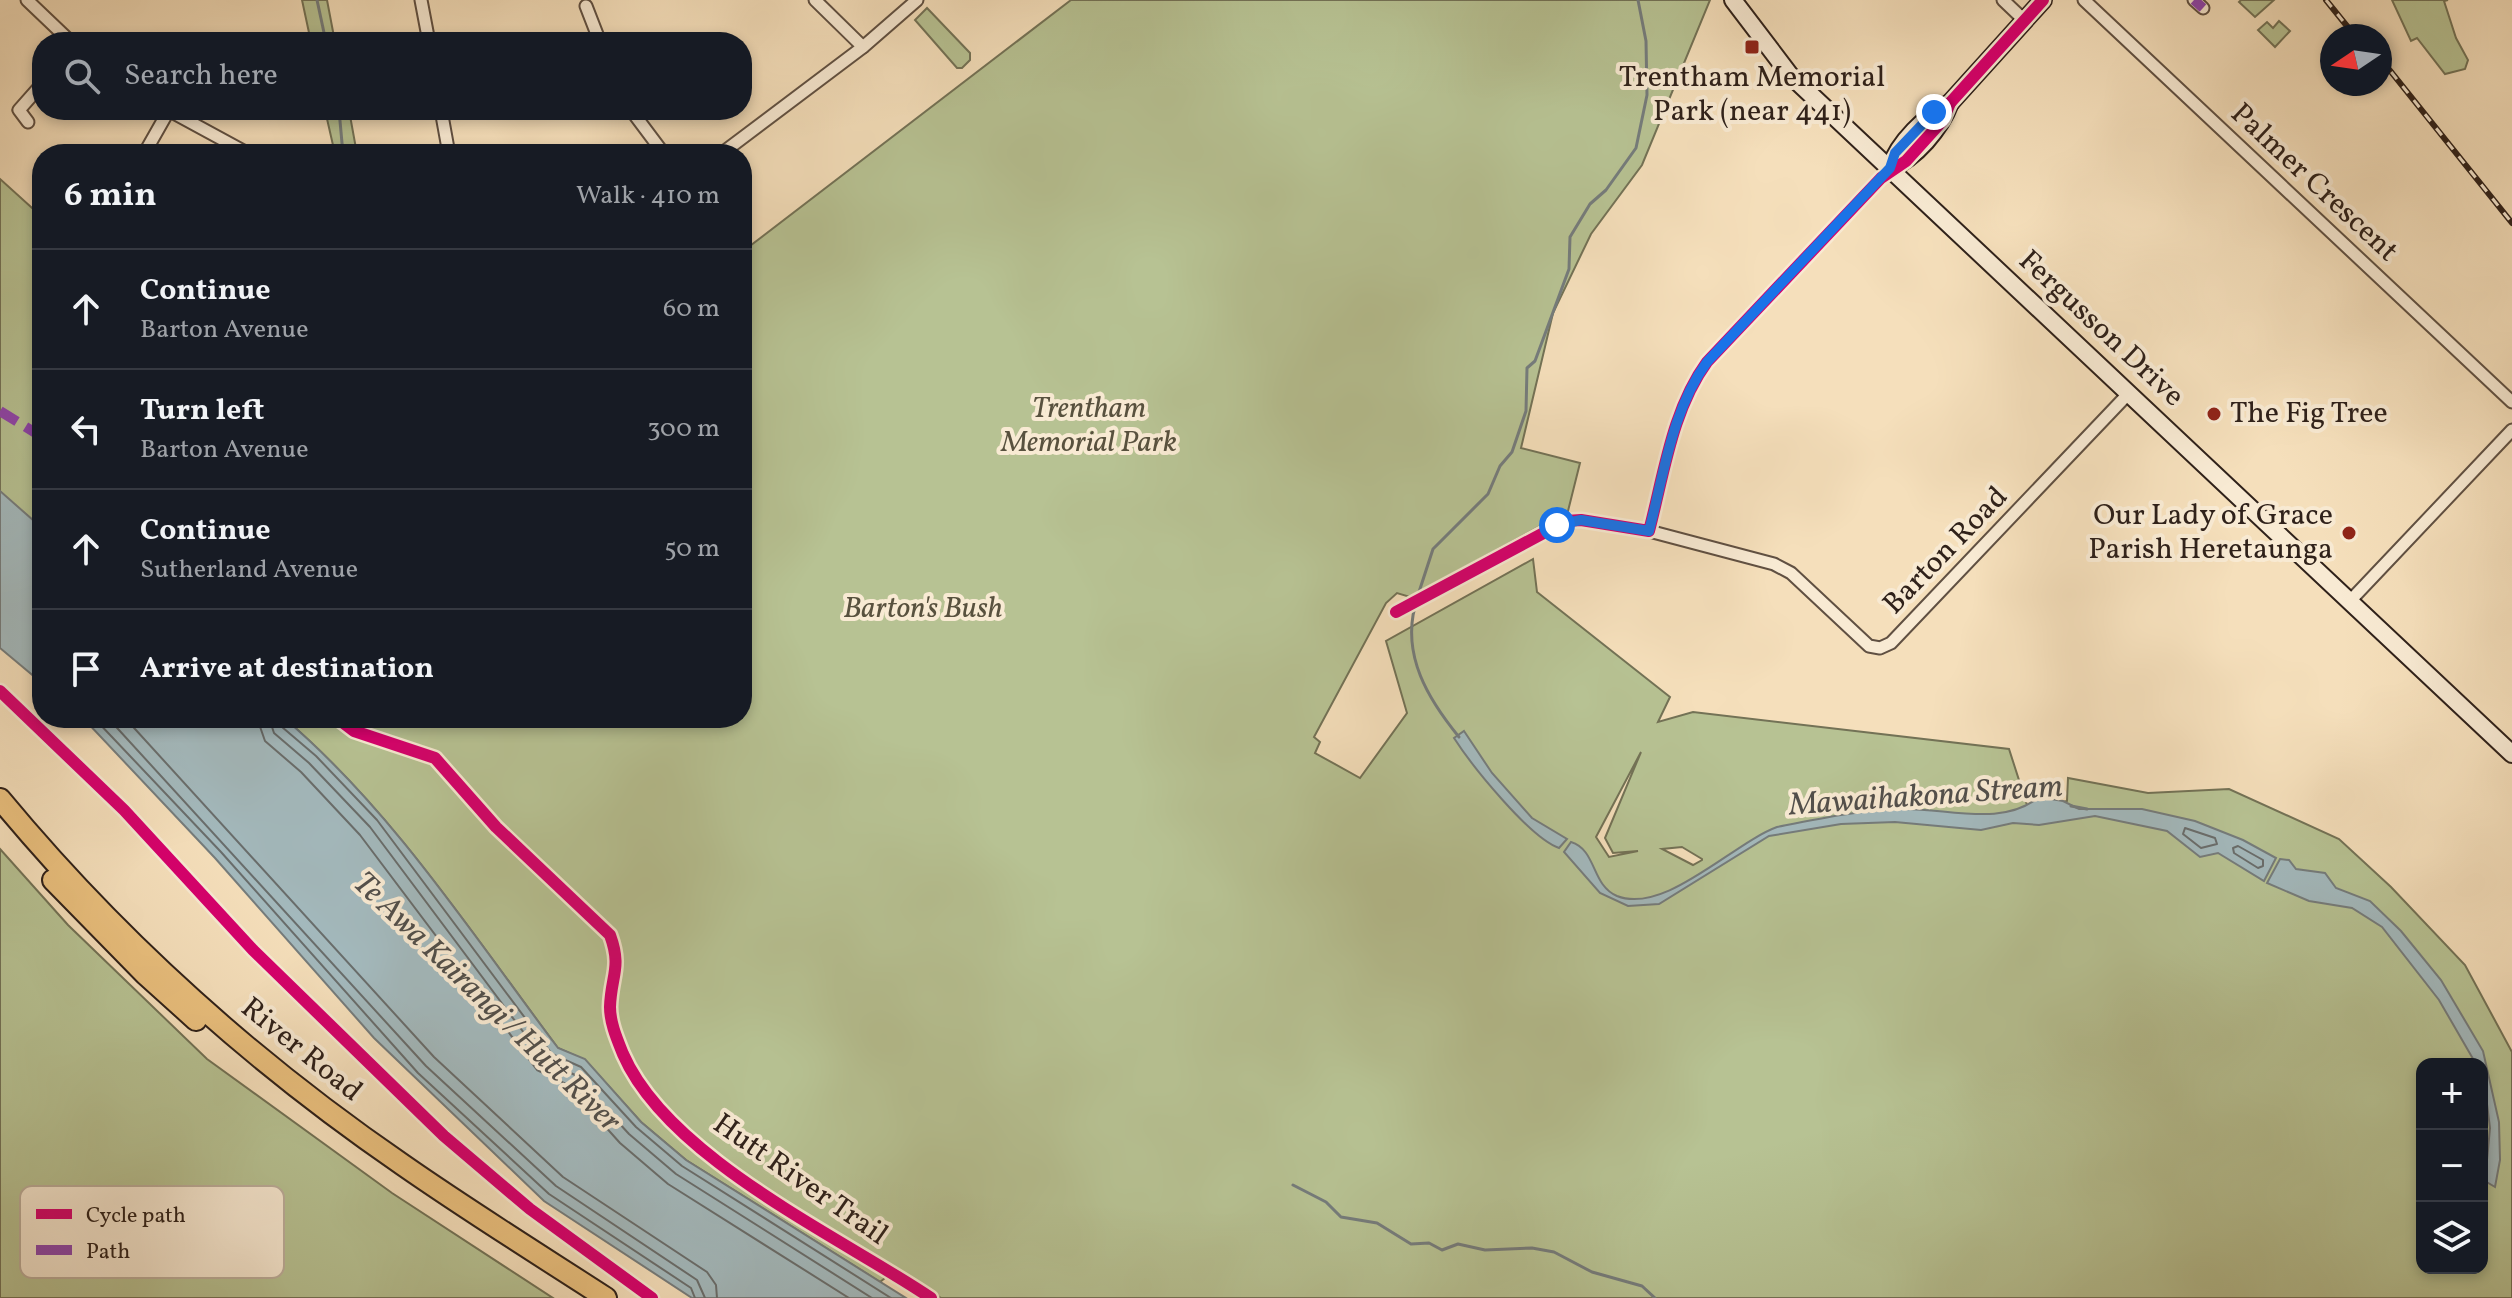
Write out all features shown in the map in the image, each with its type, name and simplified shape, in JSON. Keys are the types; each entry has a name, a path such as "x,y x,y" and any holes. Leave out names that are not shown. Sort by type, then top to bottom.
{"highway":[{"name":"River Road","path":"0,799 113,924 256,1054 402,1165 606,1298"},
{"name":"River Road","path":"3,824 106,937 249,1064 348,1140 583,1298"}],"main road":[{"name":"Fergusson Drive","path":"1733,0 1778,63 2512,754"},
{"path":"1890,168 1895,153 1934,112 1950,103 2043,0"}],"street":[{"path":"27,0 61,32"},
{"path":"421,0 427,32"},
{"path":"815,0 863,47"},
{"path":"734,144 863,47 917,0"},
{"path":"2003,0 2024,20"},
{"name":"Palmer Crescent","path":"2084,0 2512,402"},
{"path":"586,6 596,32"},
{"path":"28,122 19,110 32,95"},
{"path":"149,144 163,120"},
{"path":"186,120 231,144"},
{"path":"443,120 447,144"},
{"path":"638,120 656,144"},
{"path":"1396,612 1566,521 1581,520 1649,531 1681,406 1691,384 1707,362 1890,168"},
{"name":"Barton Road","path":"1649,531 1774,564 1805,584 1869,646 1880,648 1891,643 2129,393"},
{"path":"2350,601 2512,430"}],"green space":[{"path":"302,0 327,0 333,32 309,32"},
{"path":"1071,0 1710,0 1642,165 1591,234 1553,313 1521,448 1580,463 1568,511 1410,597 1397,593 1386,603 1314,737 1320,742 1315,753 1360,778 1407,713 1386,641 1533,559 1537,592 1670,697 1658,722 1693,712 2009,749 2028,808 2067,801 2068,778 2148,793 2229,789 2339,839 2391,887 2465,965 2512,1052 2512,1298 941,1298 896,1269 880,1282 686,1160 641,1122 585,1060 558,1048 430,875 361,793 295,728 752,728 752,244","holes":["1641,752 1605,838 1613,853 1638,851 1609,857 1596,837","1682,847 1702,859 1693,865 1662,849"]},
{"path":"2274,0 2255,17 2239,2"},
{"path":"2392,0 2448,0 2444,1 2456,38 2468,60 2465,69 2445,74 2417,38 2411,41"},
{"path":"927,8 970,53 970,60 962,68 957,68 915,20"},
{"path":"2279,21 2290,31 2275,47 2258,30 2267,22 2273,28"},
{"path":"327,120 351,120 355,144 333,144"},
{"path":"0,179 32,208 32,520 0,492"},
{"path":"0,849 68,925 207,1059 392,1193 553,1298 0,1298"}],"water":[{"path":"0,491 32,519 32,675 0,648"},
{"name":"Te Awa Kairangi / Hutt River","path":"92,728 295,728 324,754 396,833 558,1048 585,1059 641,1122 686,1160 906,1298 692,1298 544,1201 374,1038 215,858"},
{"path":"1464,731 1492,773 1532,818 1567,839 1559,848 1533,831 1474,766 1454,738"},
{"path":"2039,797 2063,801 2079,809 2142,809 2195,821 2243,840 2276,858 2264,881 2218,853 2200,857 2167,831 2095,816 2039,825 2013,823 1981,830 1895,822 1841,824 1769,836 1659,904 1628,906 1600,893 1564,852 1571,842 1579,846 1586,852 1602,884 1609,891 1617,896 1636,899 1677,887 1759,835 1777,827 1885,810 1917,809 1972,814 2008,812"},
{"path":"2280,859 2289,860 2296,869 2325,873 2336,888 2370,901 2401,931 2441,980 2485,1058 2473,1058 2439,1000 2382,927 2352,908 2309,901 2267,883"},
{"path":"2488,1073 2499,1122 2500,1160 2495,1187 2488,1183"}],"waterway":[{"path":"317,0 324,32"},
{"name":"Mawaihakona Stream","path":"1418,595 1433,549 1488,494 1500,466 1512,452 1526,411 1527,368 1535,361 1569,269 1570,237 1590,204 1606,190 1636,148 1647,95 1646,41 1638,0"},
{"path":"340,120 342,144"},
{"name":"Mawaihakona Stream","path":"1415,606 1412,642 1420,676 1437,708 1459,737"},
{"name":"Mawaihakona Stream","path":"2071,806 2087,809"},
{"path":"1293,1185 1326,1202 1341,1217 1377,1223 1411,1244 1429,1243 1442,1250 1458,1244 1485,1250 1532,1248 1554,1252 1592,1272 1642,1286 1655,1298"}],"railway":[{"path":"2326,0 2345,24"},
{"path":"2392,73 2512,223"}],"marked path":[{"path":"2194,0 2203,8"},
{"path":"0,411 32,431"}],"cycle path":[{"path":"1938,109 1950,103 2043,0"},
{"path":"1396,612 1566,521 1581,520 1649,531 1677,422 1707,362 1881,178 1906,161 1943,120 1950,103"},
{"path":"0,691 32,722"},
{"path":"39,728 124,810 253,950 444,1136 530,1209 652,1298"},
{"name":"Hutt River Trail","path":"350,728 435,758 496,827 610,935 616,964 610,1013 616,1037 645,1092 677,1127 716,1161 759,1192 931,1298"}],"place":[{"name":"Trentham Memorial Park (near 441)","path":"1752,47"},
{"name":"The Fig Tree","path":"2214,414"},
{"name":"Our Lady of Grace Parish Heretaunga","path":"2349,533"}],"route":[{"path":"1557,525 1581,520 1649,531 1681,406 1691,384 1707,362 1890,168 1895,153 1934,112"}],"park label":[{"name":"Trentham Memorial Park","path":"1089,426"},
{"name":"Barton's Bush","path":"923,609"}]}
